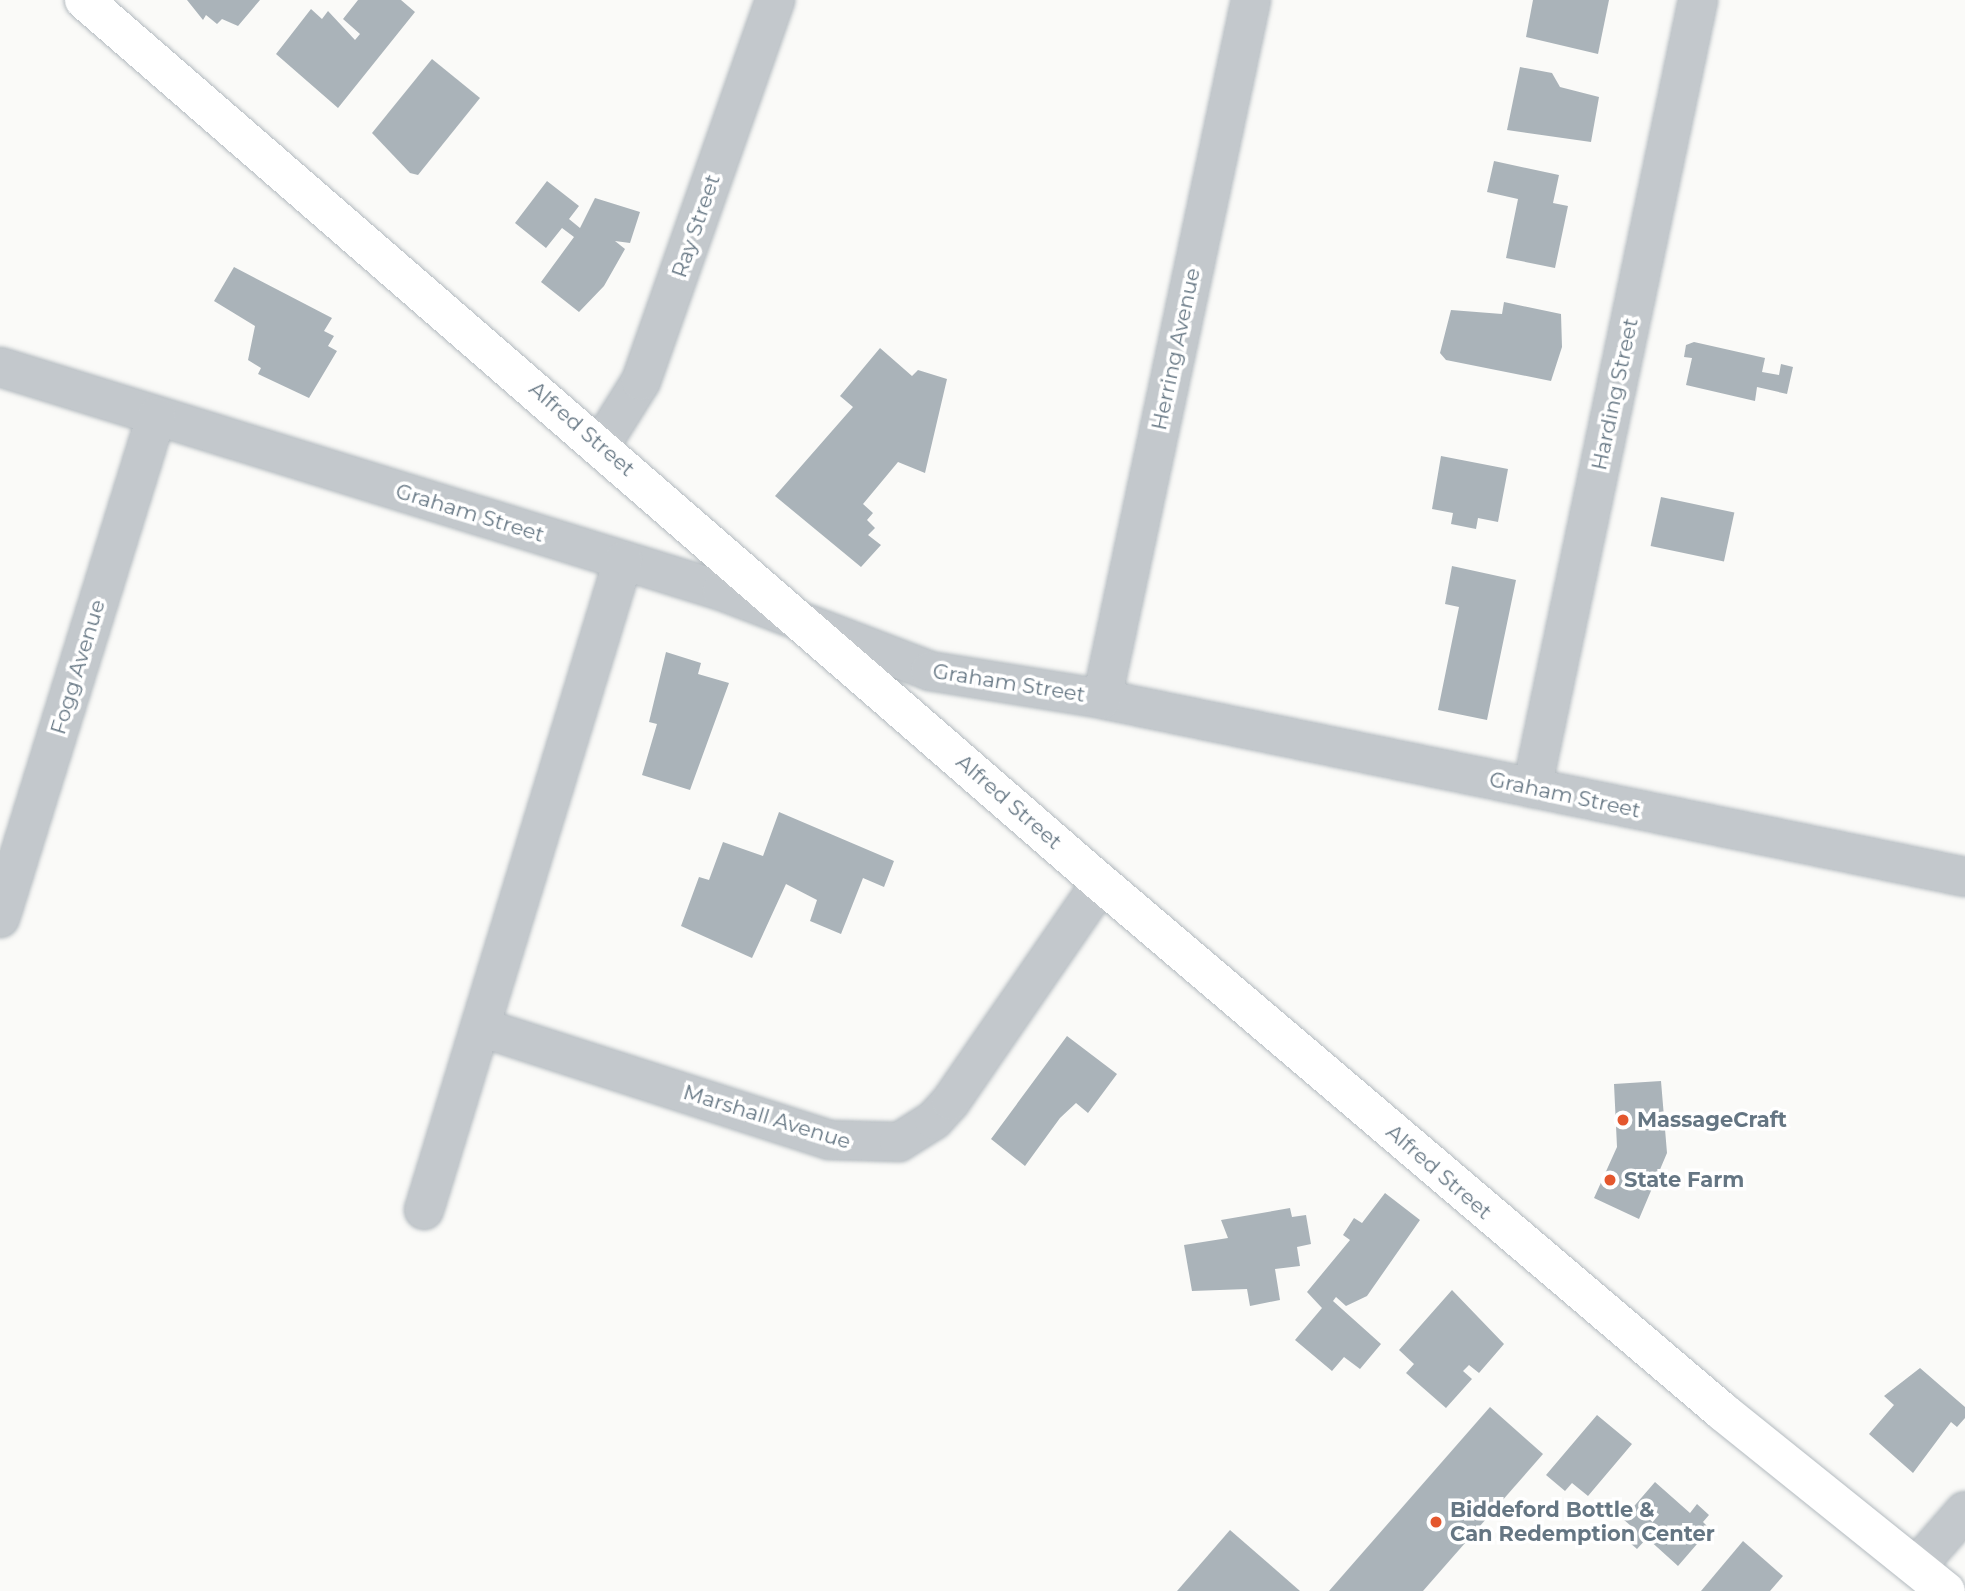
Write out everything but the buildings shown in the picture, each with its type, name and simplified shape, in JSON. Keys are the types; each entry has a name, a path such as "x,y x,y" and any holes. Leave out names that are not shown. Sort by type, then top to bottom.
{"main road":[{"name":"Alfred Street","path":"84,0 601,445 1101,883 1946,1591"}],"street":[{"name":"Ray Street","path":"601,445 641,381 775,0"},
{"name":"Herring Avenue","path":"1102,699 1251,0"},
{"name":"Harding Street","path":"1532,788 1698,0"},
{"name":"Graham Street","path":"0,367 623,561 930,671 1102,699 1965,877"},
{"name":"Fogg Avenue","path":"0,918 156,417"},
{"path":"424,1210 623,561"},
{"name":"Marshall Avenue","path":"480,1027 829,1140 889,1144 919,1132 951,1101 1101,883"},
{"path":"1916,1567 1965,1511"}],"place":[{"name":"MassageCraft","path":"1623,1120"},
{"name":"State Farm","path":"1610,1180"},
{"name":"Biddeford Bottle & Can Redemption Center","path":"1436,1522"}]}
